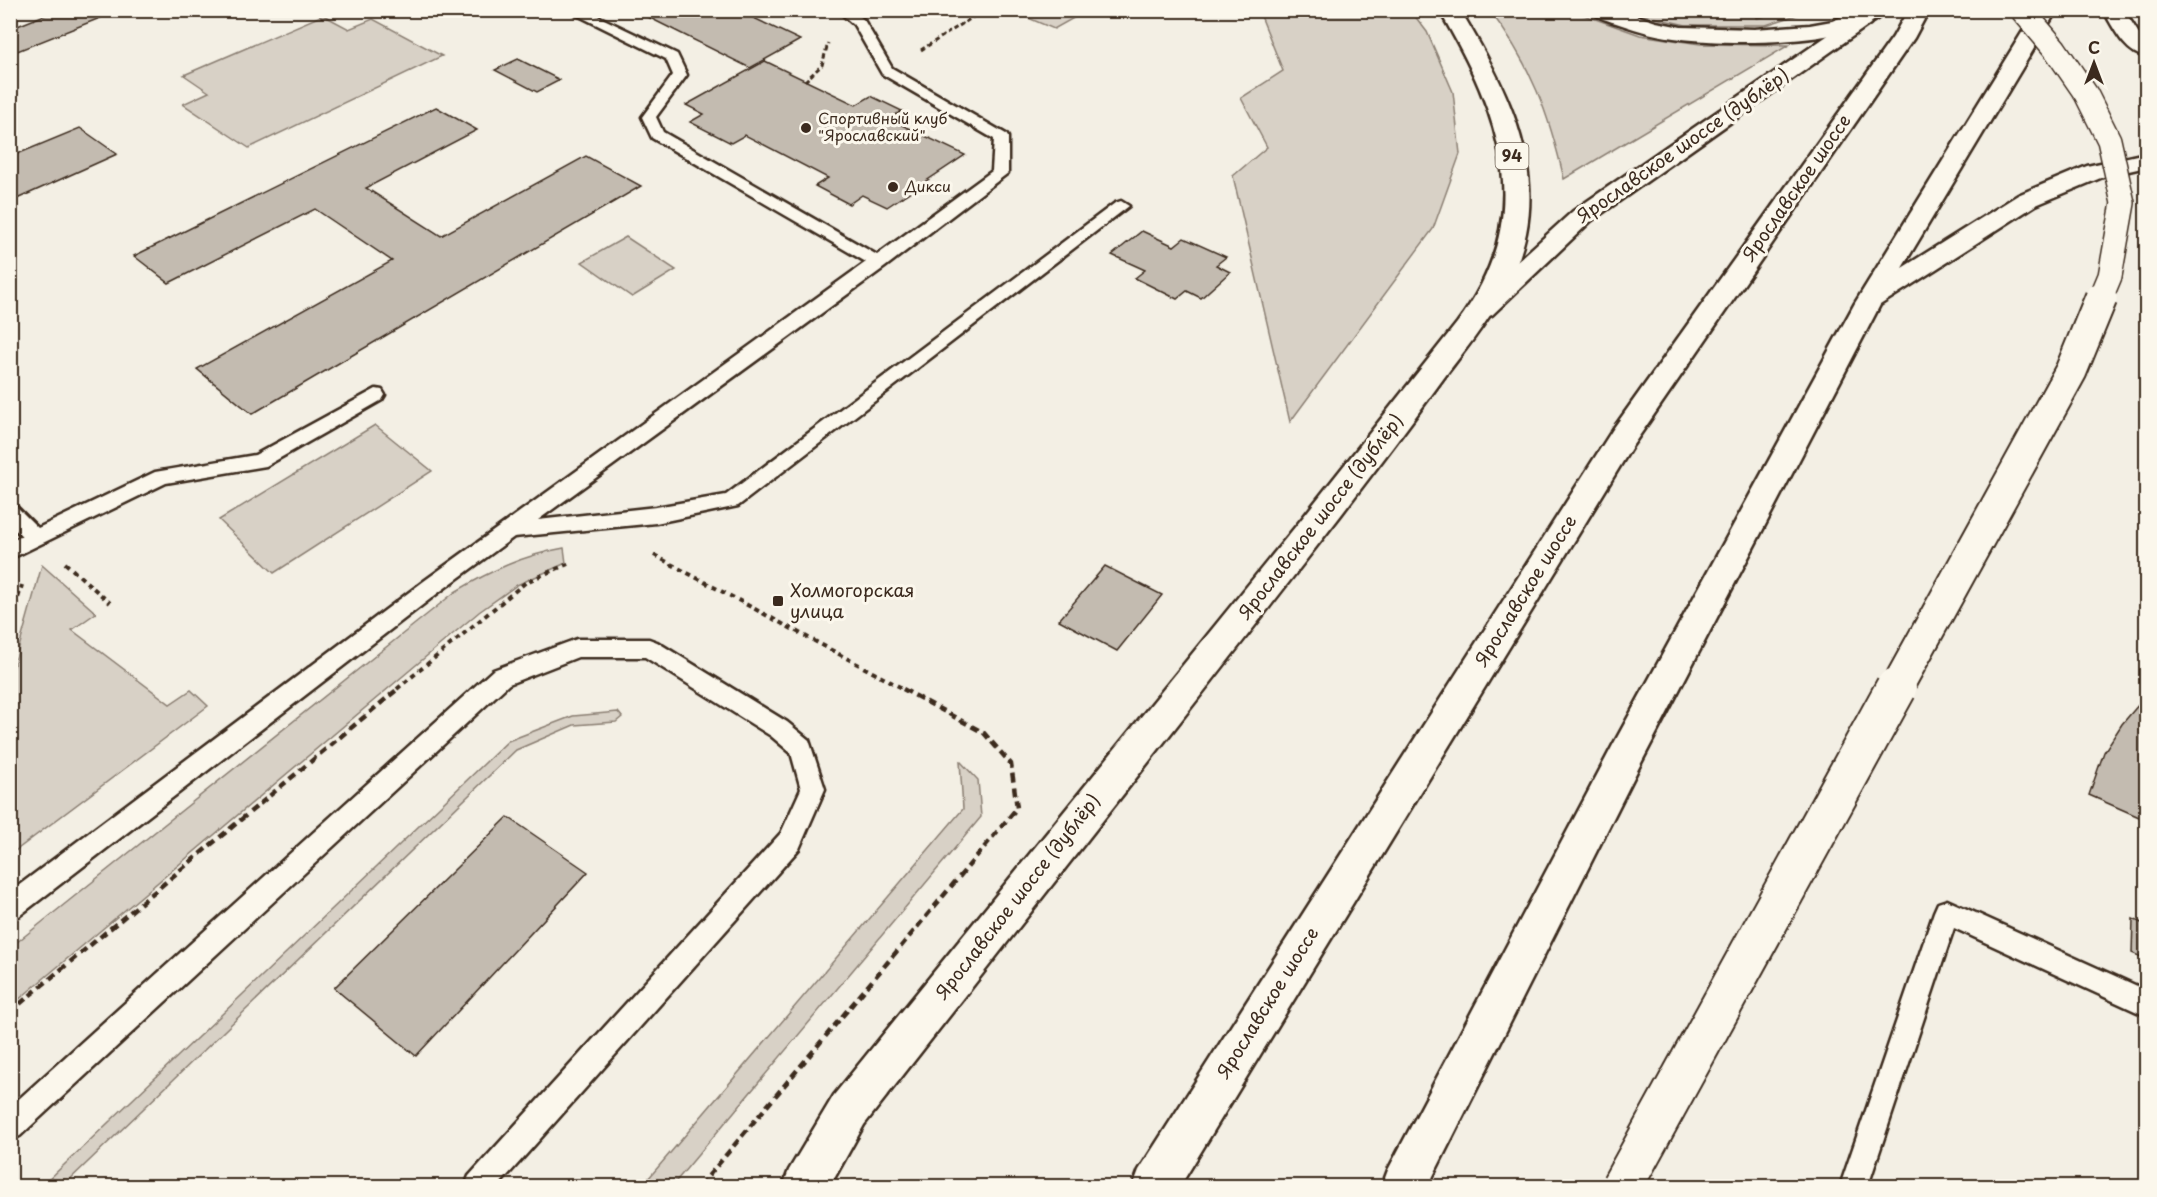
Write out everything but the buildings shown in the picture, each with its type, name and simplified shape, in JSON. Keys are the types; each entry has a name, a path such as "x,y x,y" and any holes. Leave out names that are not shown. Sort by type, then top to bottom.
{"main road":[{"name":"94","path":"1449,10 1474,50 1505,116 1515,174 1516,217 1505,265 1482,309"},
{"path":"1601,10 1631,22 1681,33 1736,35 1795,34 1869,15"},
{"name":"Ярославское шоссе","path":"1155,1186 1623,437 1903,38 1919,10"},
{"path":"1622,1186 2071,371 2110,276 2123,203 2109,140 2080,85 2055,49 2022,10"},
{"path":"1404,1186 1626,756 1868,303 2047,10"},
{"path":"2113,10 2133,41 2146,51"},
{"name":"Ярославское шоссе (дублёр)","path":"788,1186 1388,433 1482,309 1582,216 1869,15"},
{"path":"1868,303 2026,200 2096,171 2146,160"},
{"name":"Ярославское шоссе (дублёр)","path":"805,1186 849,1110"}],"lane":[{"path":"573,10 672,57 680,75 649,117 657,135 879,263"},
{"path":"10,908 431,587 1000,173 1001,136 887,71 859,22 843,10"},
{"path":"510,530 656,515 730,501 1121,206"},
{"path":"10,551 162,477 259,461 376,395"},
{"path":"10,512 36,538"},
{"path":"10,1126 501,677 577,648 649,648 779,729 801,747 813,789 790,841 479,1186"},
{"path":"1854,1186 1947,912 2146,1003"}],"path":[{"path":"887,71 984,10"},
{"path":"805,81 820,71 827,57 828,44 824,33"},
{"path":"36,538 110,603"},
{"path":"651,555 661,556 984,733 1011,764 1017,808 700,1186"},
{"path":"10,1012 526,582 575,561"}],"shaded area":[{"path":"1012,11 1086,11 1054,29"},
{"path":"1259,11 1411,11 1427,32 1453,92 1460,154 1433,229 1290,422 1233,176 1267,147 1241,98 1283,71"},
{"path":"1490,11 1573,11 1640,35 1700,44 1789,45 1564,179 1552,133 1537,90 1517,50"},
{"path":"1625,11 1809,11 1766,25 1686,25"},
{"path":"323,15 349,29 373,19 442,56 249,148 183,104 209,92 184,75"},
{"path":"626,237 676,270 632,297 582,262"},
{"path":"375,425 432,471 274,573 219,520"},
{"path":"564,548 566,563 517,585 479,612 11,1006 11,947 455,592 508,565"},
{"path":"42,565 96,613 72,630 170,704 191,690 208,706 11,854 11,676"},
{"path":"618,712 622,717 616,722 574,725 516,750 63,1186 42,1186 508,741 573,716"},
{"path":"960,761 978,780 981,817 672,1186 642,1186 963,809"}],"waterway":[{"path":"1756,10 1760,17"}],"place":[{"name":"Спортивный клуб \"Ярославский\"","path":"806,128"},
{"name":"Дикси","path":"893,187"},
{"name":"Холмогорская улица","path":"778,601"}]}
